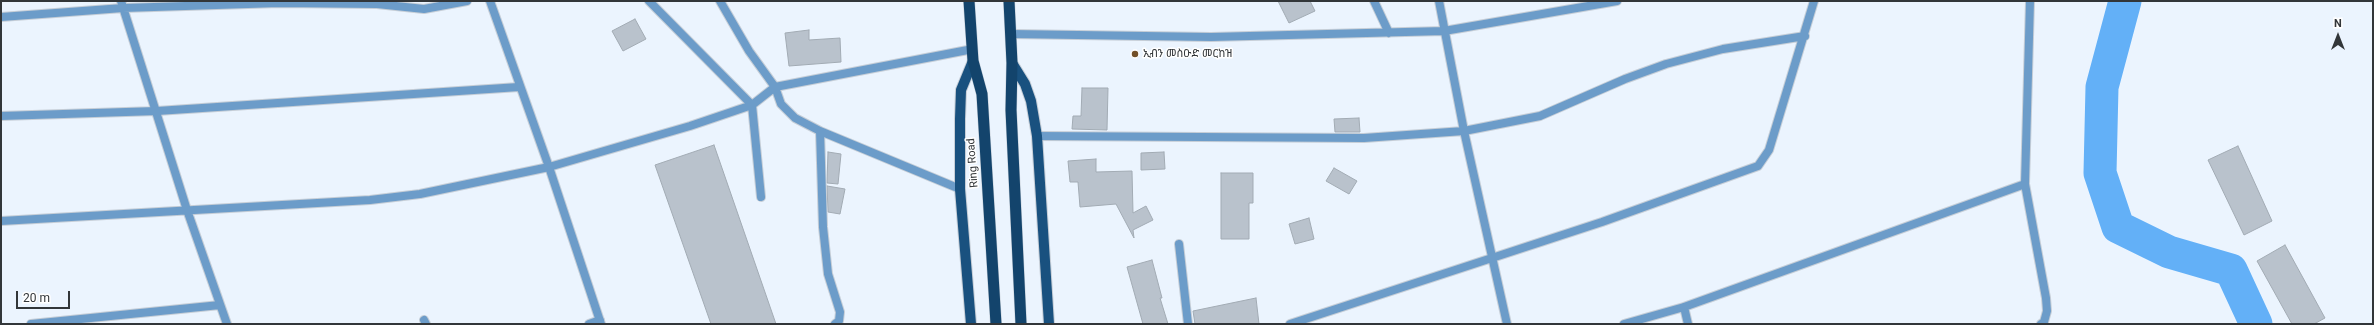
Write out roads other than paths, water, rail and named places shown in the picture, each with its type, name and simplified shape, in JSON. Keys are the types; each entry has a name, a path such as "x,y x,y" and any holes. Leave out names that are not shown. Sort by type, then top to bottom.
{"highway":[{"name":"Ring Road","path":"969,1 973,62 982,94 996,324"},
{"path":"1009,1 1012,34 1011,110 1021,324"}],"main road":[{"path":"971,324 960,189 961,90 973,62"},
{"path":"1012,63 1031,101 1037,136 1049,324"}],"street":[{"path":"1,16 122,5 287,3 377,4 424,9 466,1"},
{"path":"490,1 519,87 549,167 601,322 589,324"},
{"path":"649,1 752,105 761,197"},
{"path":"720,1 774,87 780,104 795,118 960,189"},
{"path":"1374,1 1389,33"},
{"path":"1439,1 1464,131 1491,258 1508,324"},
{"path":"1012,34 1210,38 1444,32 1617,1"},
{"path":"1290,324 1602,222 1758,166 1770,150 1805,36 1814,1"},
{"path":"2030,1 2025,184 2046,298 2047,311 2042,324"},
{"path":"122,5 157,111 187,210 227,324"},
{"path":"1037,136 1364,138 1464,131 1540,116 1625,79 1666,64 1723,49 1805,36"},
{"path":"1,221 370,200 420,194 549,167 690,126 752,105 774,87 973,49"},
{"path":"1,116 157,111 519,87"},
{"path":"820,130 823,227 827,266 840,312 839,322 835,324"},
{"path":"1624,324 1684,307 2025,184"},
{"path":"1179,244 1188,324"},
{"path":"31,324 220,305"},
{"path":"1684,307 1688,324"}],"waterway":[{"path":"2125,1 2102,87 2100,173 2118,227 2169,252 2231,270 2256,324"}],"place":[{"name":"ኢብን መስዑድ መርከዝ","path":"1135,54"}]}
